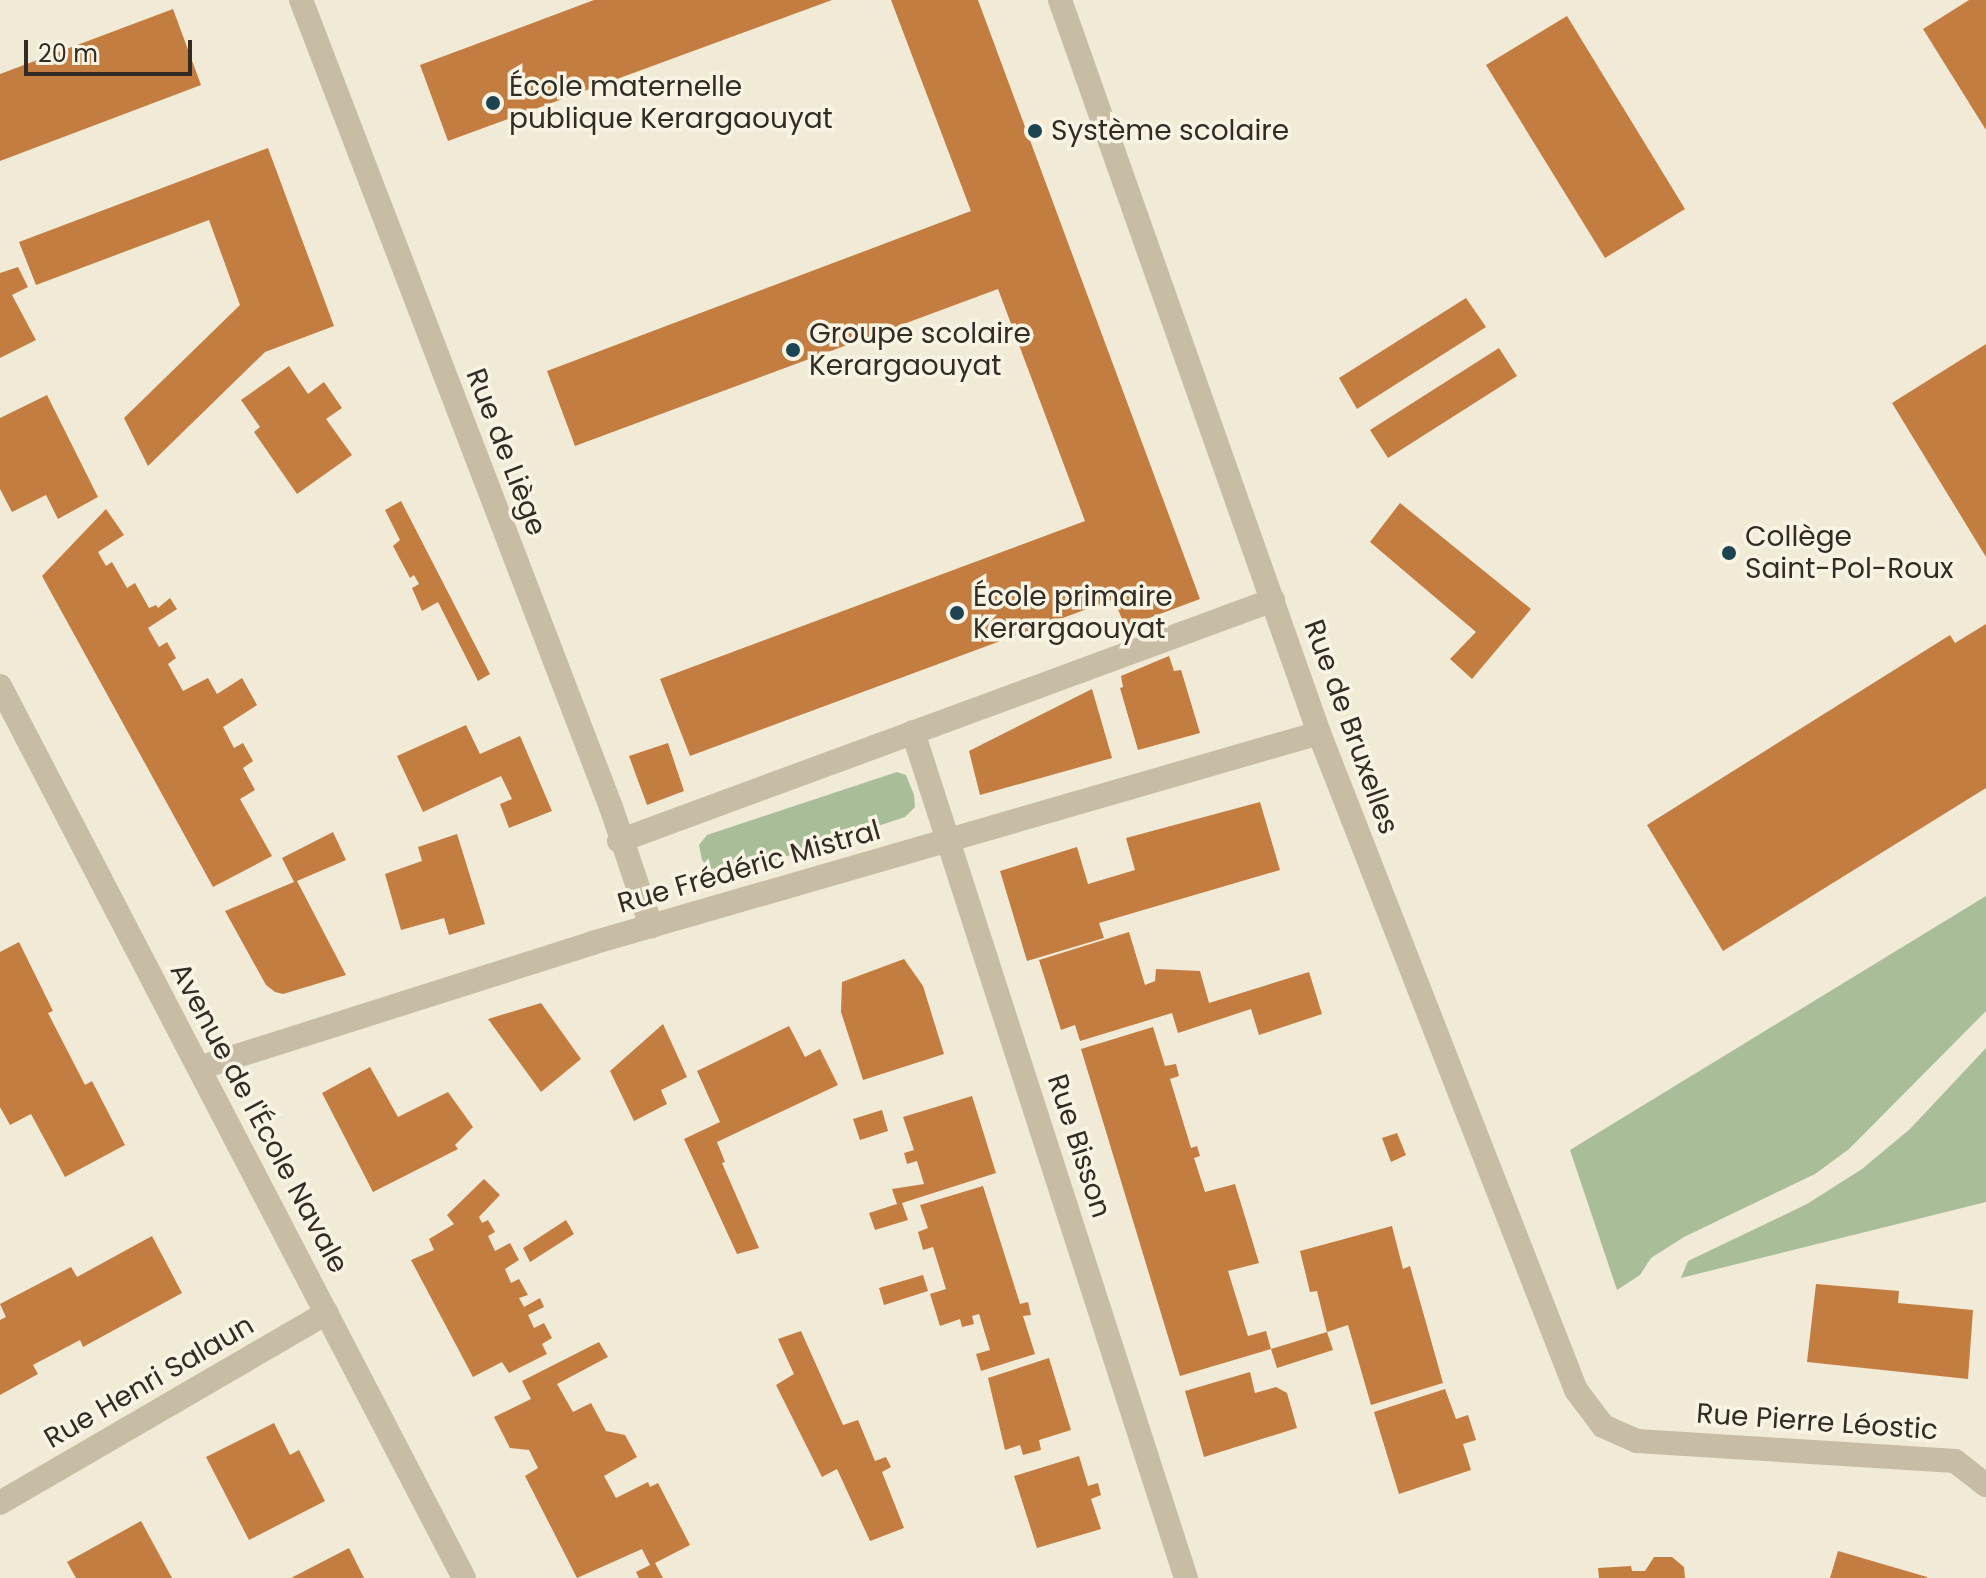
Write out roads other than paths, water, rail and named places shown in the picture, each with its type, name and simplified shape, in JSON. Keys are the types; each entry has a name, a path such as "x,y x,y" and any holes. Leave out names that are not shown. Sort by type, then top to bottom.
{"street":[{"name":"Rue de Liège","path":"301,0 611,807 619,841 651,926"},
{"name":"Rue de Bruxelles","path":"1060,0 1319,733 1576,1390 1603,1426 1637,1441"},
{"path":"619,841 1273,600"},
{"name":"Avenue de l'École Navale","path":"0,686 464,1578"},
{"name":"Rue Bisson","path":"913,732 1186,1578"},
{"name":"Rue Frédéric Mistral","path":"199,1068 651,926 1319,733"},
{"name":"Rue Henri Salaun","path":"0,1503 327,1313"},
{"name":"Rue Pierre Léostic","path":"1637,1441 1955,1461 1986,1485"}],"place":[{"name":"École maternelle publique Kerargaouyat","path":"493,103"},
{"name":"Système scolaire","path":"1035,131"},
{"name":"Groupe scolaire Kerargaouyat","path":"793,350"},
{"name":"Collège Saint-Pol-Roux","path":"1729,553"},
{"name":"École primaire Kerargaouyat","path":"957,613"}]}
